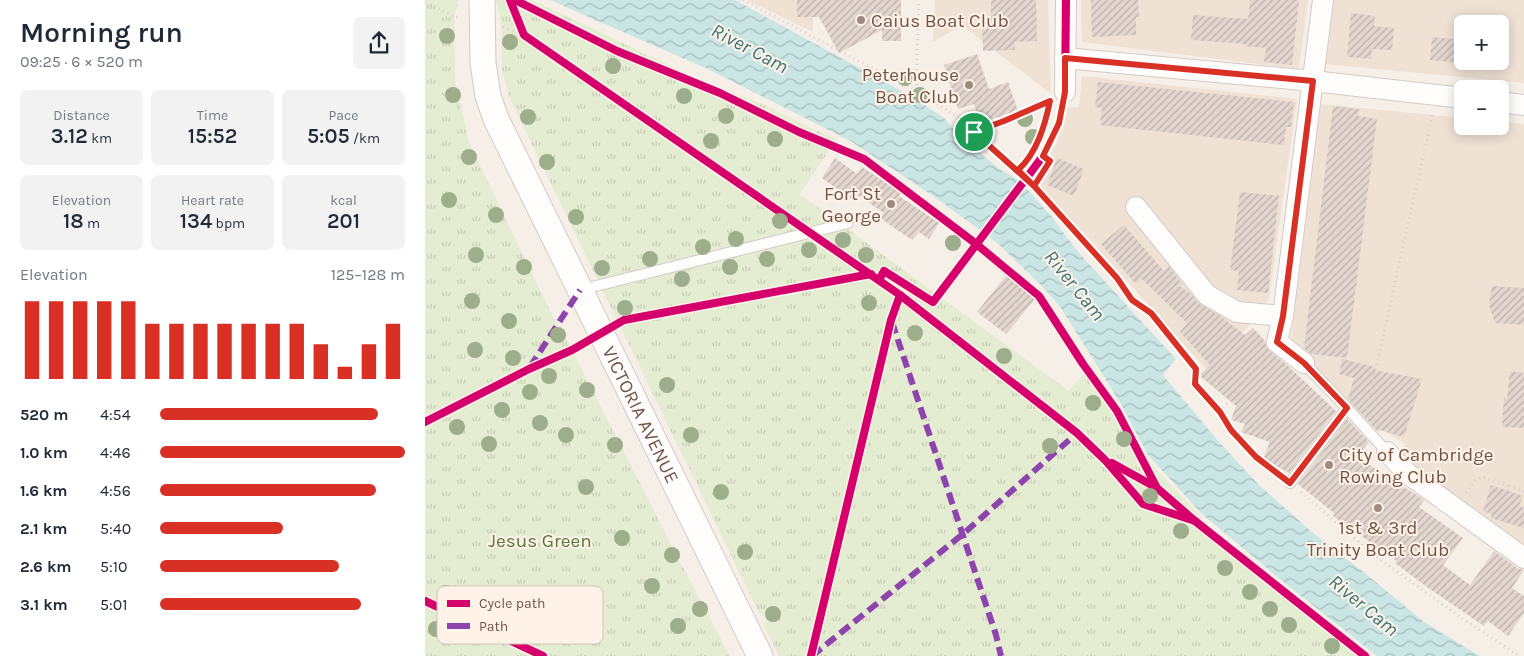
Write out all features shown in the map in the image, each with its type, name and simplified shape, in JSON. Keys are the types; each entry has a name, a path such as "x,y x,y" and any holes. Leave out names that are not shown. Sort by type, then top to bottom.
{"street":[{"name":"VICTORIA AVENUE","path":"482,0 483,63 488,96 496,119 580,290 608,329 760,656"},
{"path":"1065,92 1067,0"},
{"path":"1304,363 1277,342 1283,316 1323,0"},
{"path":"1065,58 1313,81 1454,97"},
{"path":"1509,103 1524,105"},
{"path":"1136,207 1207,295 1237,312 1283,316"},
{"path":"1387,452 1408,474 1524,559"}],"lane":[{"path":"580,290 848,223"},
{"path":"1304,363 1387,452"},
{"path":"1290,483 1347,408"}],"path":[{"path":"743,0 916,90 959,118 1034,186 1117,278 1132,300 1151,313 1196,369 1195,384 1220,412 1231,430 1256,457 1290,483 1373,554 1460,618 1519,656"},
{"path":"916,90 919,0"},
{"path":"425,2 454,17"},
{"path":"501,26 532,40"},
{"path":"521,26 524,35"},
{"path":"863,269 883,282 884,272 933,302 1043,156 1059,123 1065,92"},
{"path":"1363,426 1436,95"},
{"path":"974,132 1050,101 1044,128 1024,165 1018,170"},
{"path":"1034,186 1050,161 1043,156"},
{"path":"967,237 982,249"},
{"path":"608,329 623,320 871,274"},
{"path":"608,329 633,318"},
{"path":"1220,412 1277,342"},
{"path":"1455,508 1475,481 1482,477 1524,491"},
{"path":"1504,500 1509,486"}],"shaded area":[{"path":"747,0 813,0 813,32"},
{"path":"935,0 1048,0 1051,94 962,25 933,42"},
{"path":"1081,0 1308,0 1299,69 1082,42"},
{"path":"1334,0 1524,0 1524,83 1509,82 1509,80 1326,64"},
{"path":"1082,76 1297,99 1269,299 1251,323 1208,371 1082,231 1033,180 1057,143 1066,108 1079,107"},
{"path":"1321,104 1454,117 1454,135 1509,135 1509,122 1524,124 1524,570 1390,470 1405,444 1368,420 1290,350"}],"green space":[{"name":"Jesus Green","path":"425,0 458,0 454,15 455,81 470,145 549,309 730,656 425,656"},
{"path":"496,0 532,0 705,82 760,103 836,140 800,194 1069,391 1092,364 1152,465 1218,535 1368,656 779,656 763,623 767,621 762,612 759,613 509,97 502,70 501,25"}],"water":[{"name":"River Cam","path":"550,0 735,0 916,99 945,119 960,136 998,168 1020,181 1051,216 1079,253 1176,359 1163,375 1220,443 1258,484 1312,532 1424,622 1480,656 1377,656 1203,515 1148,455 1121,404 1061,308 1042,286 996,242 933,196 852,142 712,71"}],"pier":[{"path":"1021,179 1027,185 987,239 981,234"}],"building":[{"name":"Caius Boat Club","path":"797,0 901,0 901,41 882,41 882,30 839,53 819,17 797,17"},
{"path":"991,0 1036,0 1037,41 1015,42 1015,50 983,51 982,26 991,25"},
{"path":"1091,0 1138,0 1139,17 1136,17 1136,35 1092,37"},
{"path":"1250,0 1299,0 1292,65 1264,62 1266,48 1245,46 1245,44 1191,40 1193,15 1248,19"},
{"path":"1351,13 1375,16 1374,26 1394,28 1392,50 1372,49 1371,59 1347,57"},
{"path":"1432,37 1454,39 1454,62 1430,60"},
{"name":"Peterhouse Boat Club","path":"977,54 989,89 1008,82 1018,111 980,123 974,104 958,109 944,65"},
{"path":"1098,82 1294,102 1291,127 1286,127 1284,145 1100,125 1102,108 1095,107"},
{"path":"1333,106 1359,109 1358,116 1377,119 1347,358 1311,354 1304,348"},
{"name":"Fort St George","path":"835,158 857,174 862,167 901,193 899,196 939,223 929,239 919,232 912,240 880,218 884,213 856,194 853,200 822,178"},
{"path":"1057,158 1084,169 1074,196 1047,185"},
{"path":"1240,192 1279,196 1268,293 1237,290 1239,271 1230,270"},
{"path":"1124,225 1164,271 1169,266 1183,285 1177,284 1192,295 1198,303 1219,315 1245,335 1253,328 1265,341 1270,351 1336,411 1289,473 1263,459 1270,442 1241,432 1245,424 1231,420 1236,406 1199,375 1210,365 1180,332 1187,323 1142,279 1136,284 1101,244"},
{"path":"1008,273 1036,298 1006,334 977,312"},
{"path":"1492,286 1524,288 1524,325 1495,323 1489,305"},
{"path":"1342,359 1375,367 1374,370 1422,379 1404,437 1380,430 1378,432 1348,399 1354,378 1339,374"},
{"path":"1510,371 1524,373 1524,428 1502,427 1504,398 1507,399"},
{"path":"1347,419 1369,442 1357,457 1424,500 1419,507 1463,538 1443,565 1470,585 1494,551 1517,568 1524,570 1512,588 1524,596 1524,613 1508,636 1488,621 1484,626 1427,587 1395,563 1397,561 1333,516 1334,513 1298,484"},
{"path":"1491,485 1523,496 1519,506 1524,508 1524,528 1491,518 1492,514 1483,511"}],"marked path":[{"path":"530,367 580,290"},
{"path":"892,322 996,635 1001,656"},
{"path":"812,656 963,534 1077,433"}],"cycle path":[{"path":"510,0 524,35 900,295 1077,433 1105,460 1143,504 1195,521"},
{"path":"515,0 617,51 720,93 799,132 864,159 975,243 1039,296 1083,364 1117,411 1157,488"},
{"path":"879,280 884,271 933,302 1043,156 1059,123 1065,92 1066,0"},
{"path":"425,422 529,369 572,350 624,320 871,274"},
{"path":"811,656 891,320 900,295"},
{"path":"1112,463 1157,488 1195,521 1365,656"},
{"path":"425,601 437,607"},
{"path":"517,644 543,656"}],"place":[{"name":"Caius Boat Club","path":"861,20"},
{"name":"Peterhouse Boat Club","path":"969,85"},
{"name":"Fort St George","path":"891,204"},
{"name":"City of Cambridge Rowing Club","path":"1329,465"},
{"name":"1st & 3rd Trinity Boat Club","path":"1378,508"}],"route":[{"path":"974,132 1034,186 1117,278 1132,300 1151,313 1196,369 1195,384 1220,412 1231,430 1256,457 1290,483 1347,408 1304,363 1277,342 1283,316 1313,81 1065,58 1065,92 1059,123 1043,156 1050,161 1034,186 1018,170 1024,165 1044,128 1050,101 974,132"}]}
